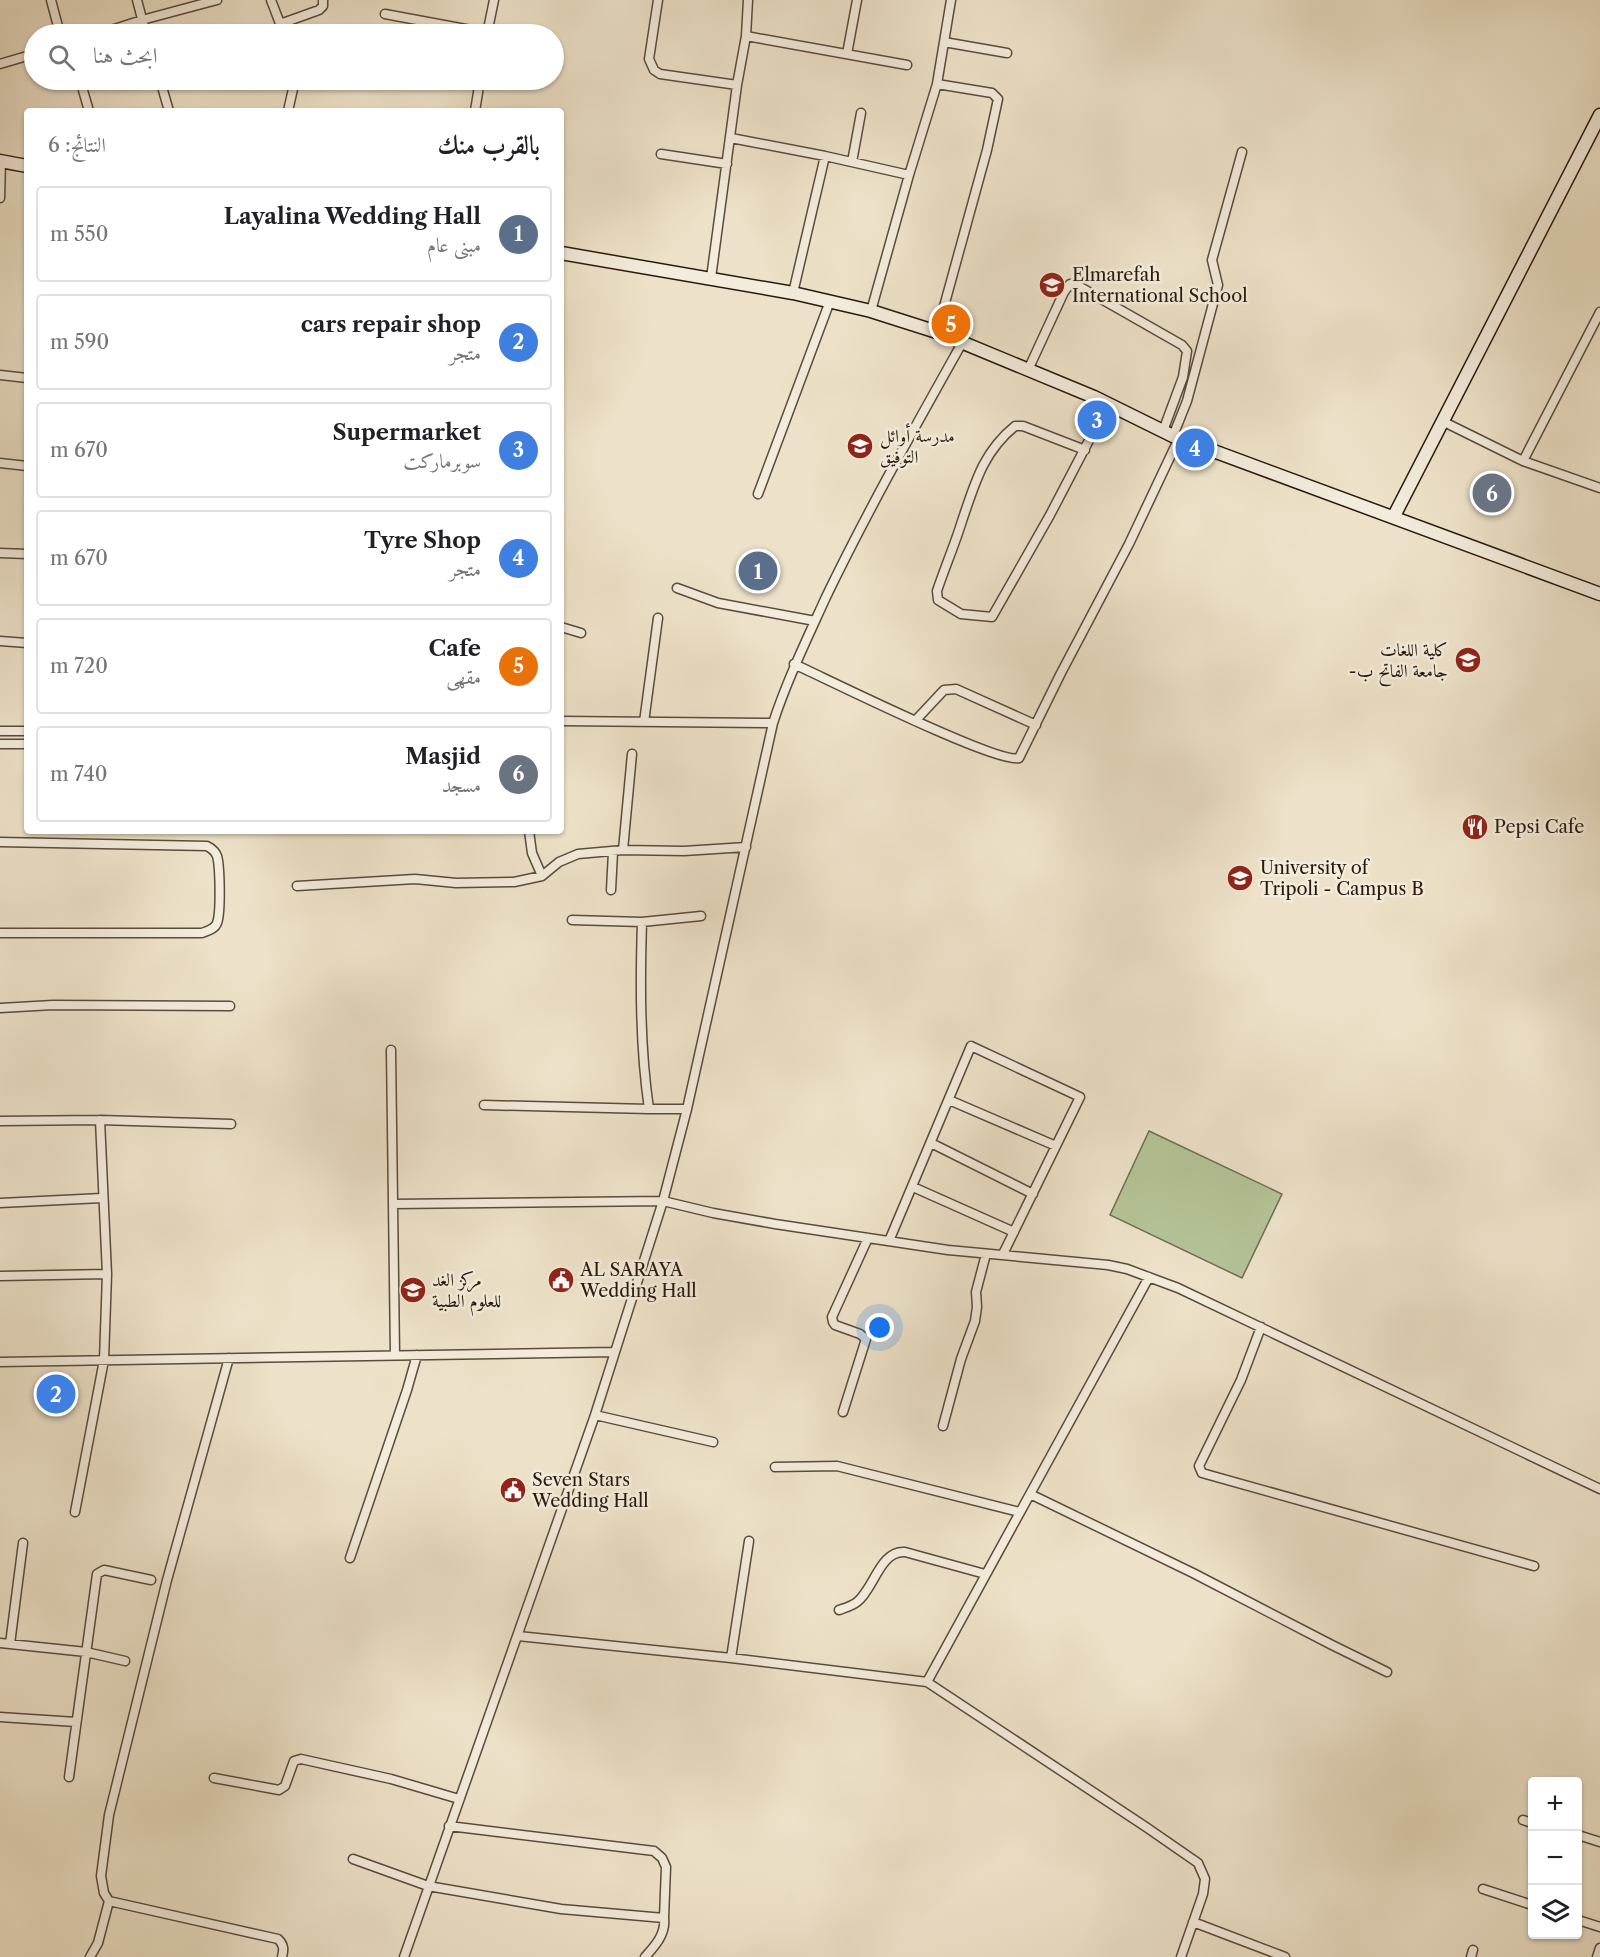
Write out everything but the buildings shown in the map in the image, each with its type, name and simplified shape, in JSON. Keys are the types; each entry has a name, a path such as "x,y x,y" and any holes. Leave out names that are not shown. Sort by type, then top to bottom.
{"street":[{"path":"51,0 57,24"},
{"path":"137,0 143,24"},
{"path":"130,24 217,0"},
{"path":"271,0 280,24 319,10 323,6 323,0"},
{"path":"489,24 494,0"},
{"path":"658,0 649,59 654,70 660,74 737,85"},
{"path":"711,278 737,85 746,36 748,0"},
{"path":"847,54 857,0"},
{"path":"871,311 937,84 951,0"},
{"path":"386,14 436,24"},
{"path":"746,36 907,65"},
{"path":"944,42 1007,53"},
{"path":"0,64 24,57"},
{"path":"937,84 992,93 998,99 987,150 938,332"},
{"path":"83,90 88,108"},
{"path":"163,90 168,108"},
{"path":"289,108 293,90"},
{"path":"475,108 478,90"},
{"path":"852,162 861,113"},
{"path":"1394,516 1600,115"},
{"path":"731,138 909,175"},
{"path":"795,664 915,721 1012,759 1019,758 1129,544 1187,401 1218,285 1212,260 1242,152"},
{"path":"661,154 727,164"},
{"path":"793,293 825,156"},
{"path":"0,198 0,161 24,165"},
{"path":"564,254 793,293 871,311 938,332 1108,404 1172,435 1600,594"},
{"path":"1028,370 1064,292 1070,284 1075,284 1182,345 1187,351 1172,435"},
{"path":"758,494 830,302"},
{"path":"1523,461 1600,312"},
{"path":"404,1957 595,1415 663,1201 687,1109 772,723 815,621 891,469 962,343"},
{"path":"0,375 24,378"},
{"path":"1085,450 1023,426 1015,426 1005,434 989,454 974,483 937,591 938,600 962,614 992,617 1004,599 1085,450 1108,404"},
{"path":"1442,421 1523,461 1600,488"},
{"path":"0,463 24,466"},
{"path":"0,553 24,554"},
{"path":"677,588 718,603 815,621"},
{"path":"645,722 658,618"},
{"path":"564,628 581,633"},
{"path":"0,641 24,643"},
{"path":"915,721 944,690 950,688 1036,725"},
{"path":"564,721 772,723"},
{"path":"0,732 24,731"},
{"path":"0,744 24,744"},
{"path":"623,850 632,754"},
{"path":"529,834 532,853 542,876"},
{"path":"0,842 207,846 217,856 219,898 217,923 213,928 202,933 0,933"},
{"path":"297,886 416,879 456,883 514,882 542,876 559,862 578,854 623,850 684,851 746,847"},
{"path":"611,890 612,852"},
{"path":"572,920 642,922 701,916"},
{"path":"642,922 641,1044 649,1109"},
{"path":"0,1008 53,1005 230,1006"},
{"path":"890,1241 971,1046 1080,1097 1003,1254"},
{"path":"391,1050 395,1355"},
{"path":"949,1100 1056,1146"},
{"path":"484,1105 687,1109"},
{"path":"0,1121 100,1120 231,1124"},
{"path":"75,1512 105,1360 107,1274 100,1120"},
{"path":"931,1143 1033,1194"},
{"path":"913,1186 1014,1232"},
{"path":"0,1203 102,1197"},
{"path":"393,1204 663,1201 713,1213 868,1238 986,1254 1108,1265 1178,1288 1600,1489"},
{"path":"843,1412 866,1339 860,1334 835,1325 832,1317 868,1238"},
{"path":"942,1426 961,1359 975,1321 976,1292 986,1254"},
{"path":"0,1276 107,1274"},
{"path":"927,1682 1149,1277"},
{"path":"1261,1327 1241,1380 1199,1466 1202,1473 1534,1566"},
{"path":"0,1362 614,1352"},
{"path":"350,1558 417,1355"},
{"path":"229,1358 167,1580 109,1815 101,1876 104,1893 109,1901 278,1939 283,1944 282,1957"},
{"path":"595,1415 713,1442"},
{"path":"775,1467 837,1466 1019,1512"},
{"path":"1030,1494 1193,1573 1332,1646 1387,1672"},
{"path":"731,1658 749,1541"},
{"path":"10,1644 23,1543"},
{"path":"839,1610 856,1603 884,1563 896,1553 905,1552 985,1574"},
{"path":"69,1777 98,1572 104,1570 151,1580"},
{"path":"518,1636 731,1658 927,1682 1195,1860 1205,1880 1203,1893 1180,1957"},
{"path":"0,1643 86,1652 125,1661"},
{"path":"0,1717 76,1722"},
{"path":"214,1778 279,1790 285,1786 294,1761 301,1759 391,1779 459,1799"},
{"path":"1523,1820 1528,1822"},
{"path":"449,1826 654,1851 662,1858 666,1867 665,1927 656,1944 645,1957"},
{"path":"1582,1836 1600,1842"},
{"path":"353,1859 428,1886 561,1909 664,1918"},
{"path":"1483,1889 1528,1903"},
{"path":"90,1957 98,1943 109,1901"},
{"path":"1582,1921 1600,1927"},
{"path":"1193,1922 1285,1957"},
{"path":"1597,1957 1600,1948"}],"green space":[{"path":"1149,1131 1282,1194 1242,1278 1110,1215"}],"place":[{"name":"Elmarefah International School","path":"1052,285"},
{"name":"Cafe","path":"951,324"},
{"name":"Supermarket","path":"1097,420"},
{"name":"مدرسة أوائل التوفيق","path":"860,446"},
{"name":"Tyre Shop","path":"1195,448"},
{"name":"Masjid","path":"1492,493"},
{"name":"Layalina Wedding Hall","path":"758,571"},
{"name":"كلية اللغات -جامعة الفاتح ب","path":"1468,660"},
{"name":"Pepsi Cafe","path":"1475,827"},
{"name":"University of Tripoli - Campus B","path":"1240,878"},
{"name":"AL SARAYA Wedding Hall","path":"561,1280"},
{"name":"مركز الغد للعلوم الطبية","path":"413,1290"},
{"name":"cars repair shop","path":"56,1394"},
{"name":"Seven Stars Wedding Hall","path":"513,1490"}]}
